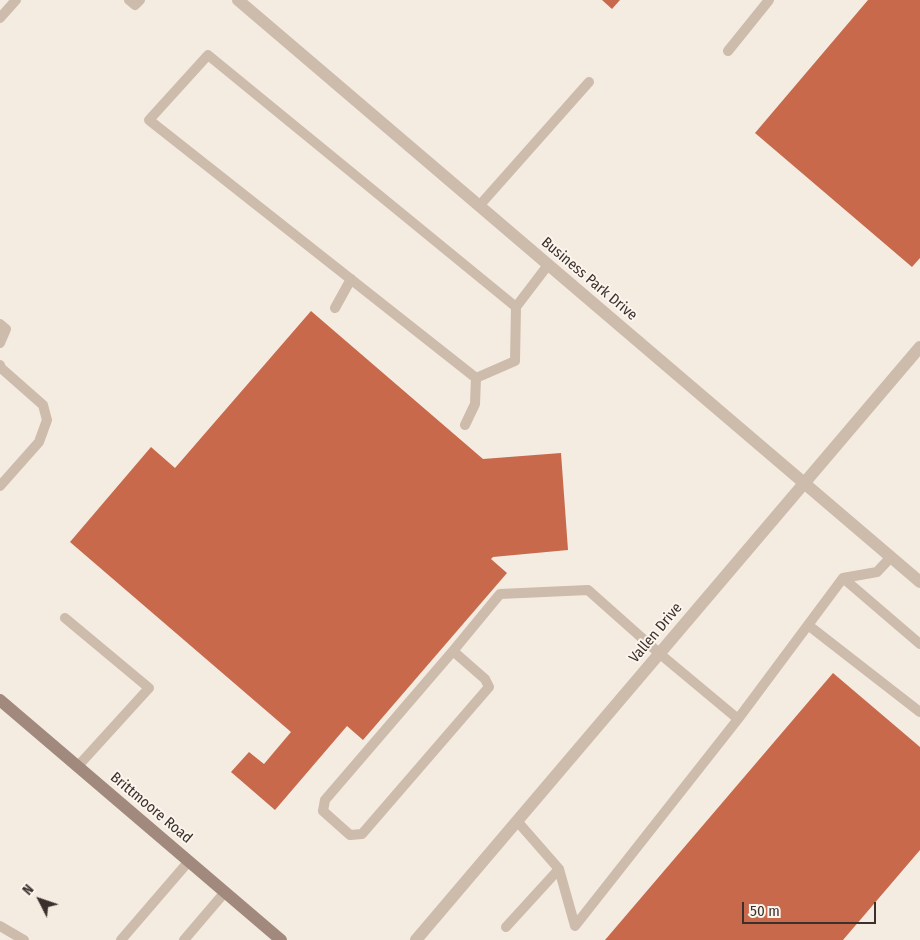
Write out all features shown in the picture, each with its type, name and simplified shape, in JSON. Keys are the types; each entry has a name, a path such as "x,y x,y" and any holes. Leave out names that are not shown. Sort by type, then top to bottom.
{"main road":[{"name":"Brittmoore Road","path":"0,700 281,940"}],"street":[{"name":"Business Park Drive","path":"238,0 920,582"},
{"name":"Vallen Drive","path":"416,940 920,347"}],"lane":[{"path":"0,18 16,0"},
{"path":"129,0 135,5 140,0"},
{"path":"728,51 769,0"},
{"path":"476,378 149,120 208,55 516,306"},
{"path":"479,206 589,82"},
{"path":"476,378 515,361 516,306 548,265"},
{"path":"335,308 351,279"},
{"path":"0,324 6,329 0,343"},
{"path":"0,365 1,368 43,405 46,420 39,442 0,486"},
{"path":"466,425 475,404 476,378"},
{"path":"517,821 558,869 575,926 738,719 843,578 877,572 891,557"},
{"path":"843,578 920,644"},
{"path":"453,651 485,679 489,687 362,834 350,835 324,811 325,800 500,594 588,590 660,654 738,719"},
{"path":"65,618 148,688 78,766"},
{"path":"808,625 920,712"},
{"path":"121,940 189,861"},
{"path":"506,927 558,869"},
{"path":"184,940 225,892"},
{"path":"0,926 24,940"}],"building":[{"path":"602,0 620,0 612,9"},
{"path":"868,0 920,0 920,258 912,267 755,133"},
{"path":"311,311 483,459 561,453 568,550 493,557 491,559 507,573 363,740 347,726 275,810 231,772 249,752 264,764 291,732 70,542 151,447 175,468"},
{"path":"833,673 920,747 920,850 843,940 605,940"}]}
